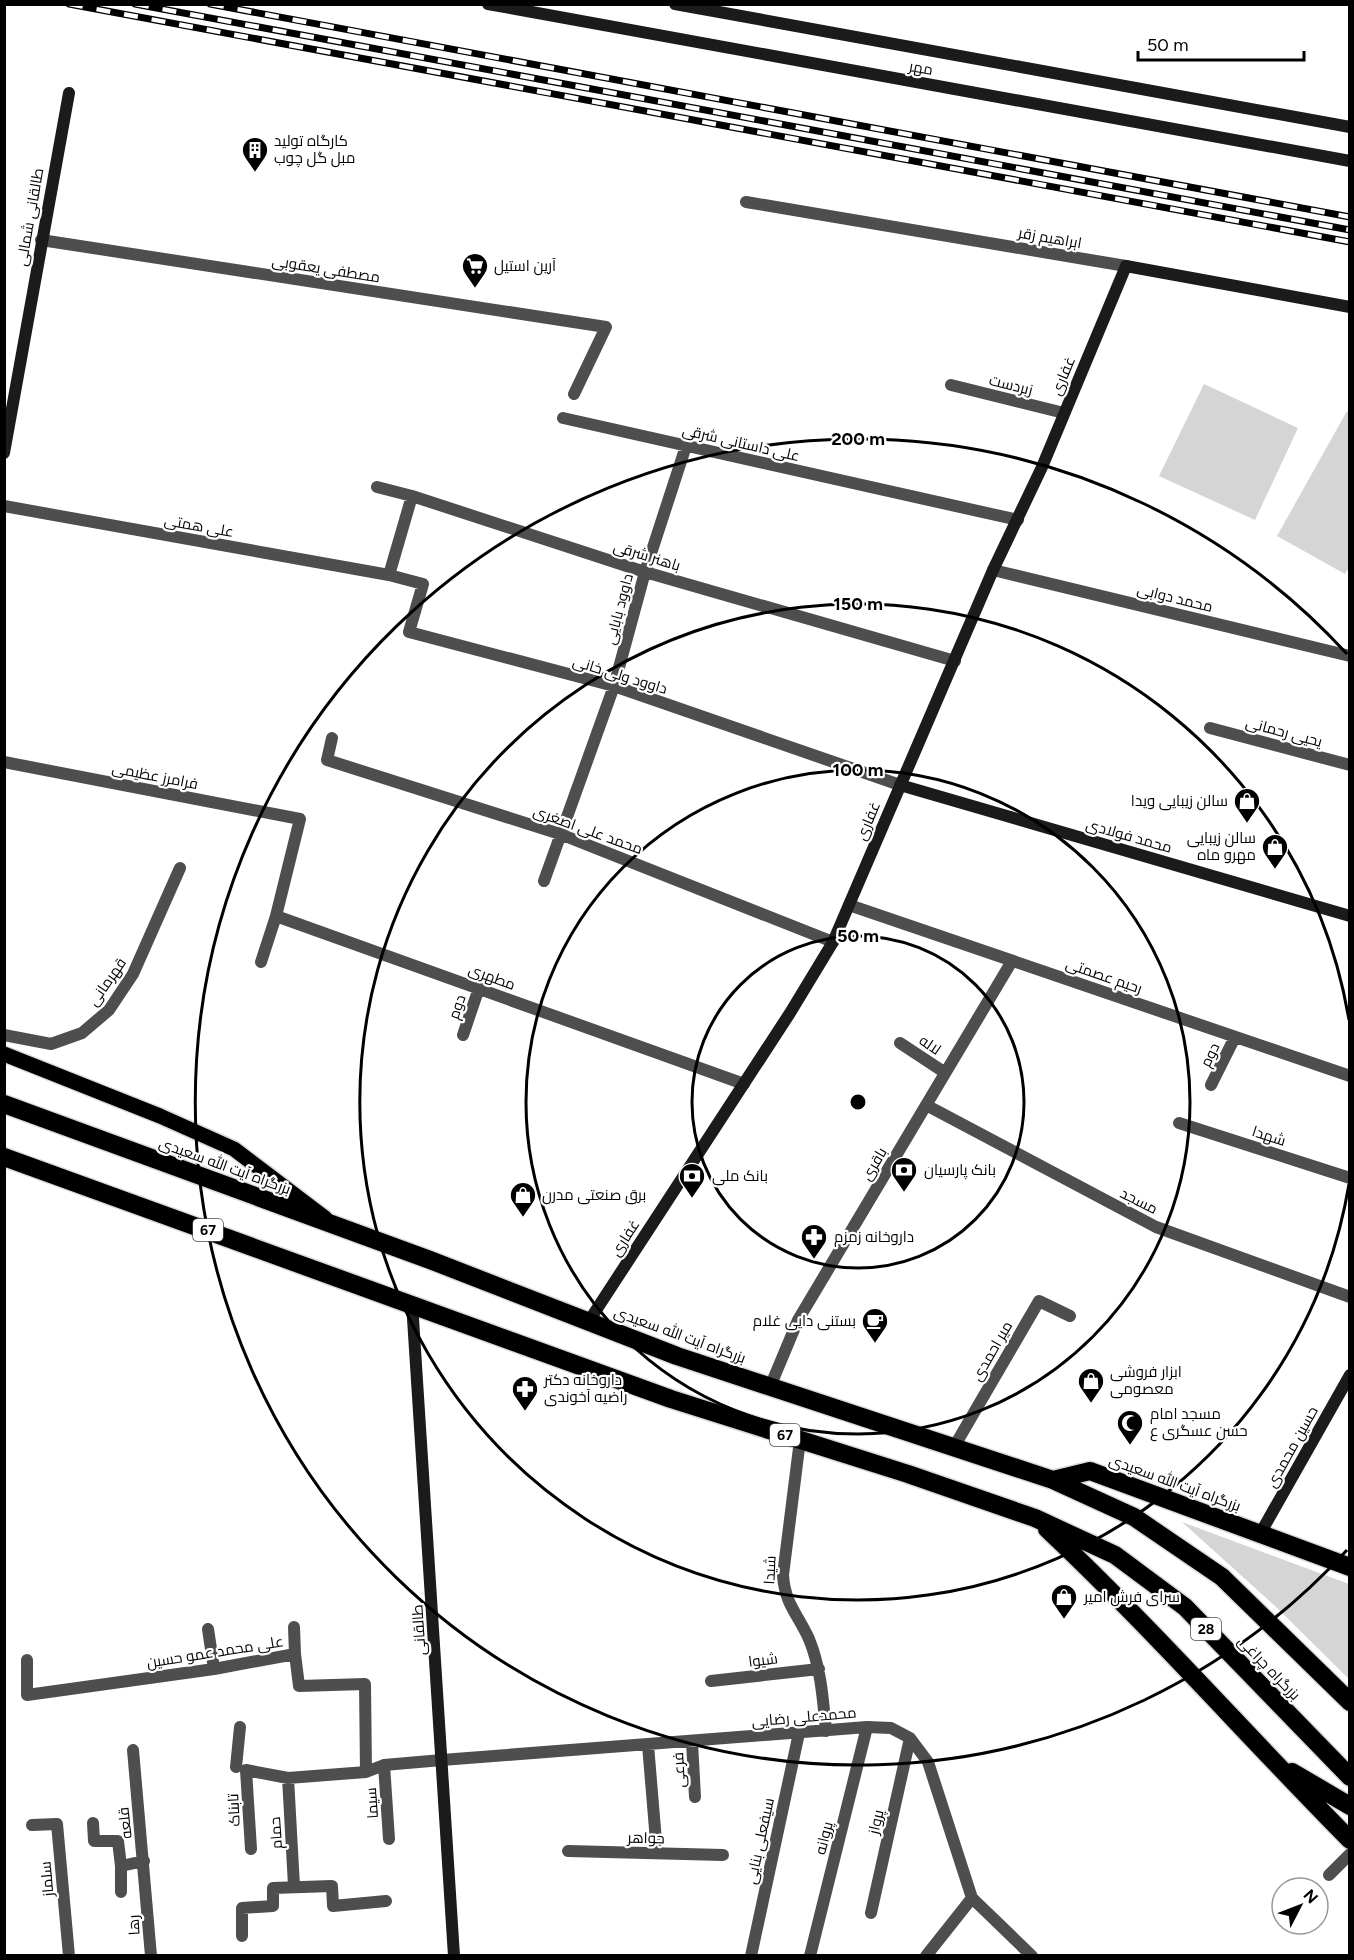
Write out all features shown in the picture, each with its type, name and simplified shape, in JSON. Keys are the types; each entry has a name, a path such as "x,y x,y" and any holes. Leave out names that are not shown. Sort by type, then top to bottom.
{"highway":[{"name":"بزرگراه آیت الله سعیدی","path":"4,1104 335,1225 677,1356 1053,1480 1090,1472 1350,1567"},
{"name":"67","path":"4,1157 412,1303 671,1399 1035,1518"},
{"name":"بزرگراه چراغی","path":"1053,1480 1134,1517 1222,1577 1350,1702"},
{"path":"1035,1518 1101,1580 1350,1840"},
{"name":"بزرگراه چراغی","path":"1035,1518 1115,1555 1185,1607 1350,1777"},
{"path":"1272,1761 1350,1806"}],"main road":[{"path":"4,1054 160,1116 234,1149 335,1225"}],"street":[{"name":"مهر","path":"488,4 1350,161"},
{"name":"مهر","path":"675,4 1350,127"},
{"name":"طالقانی شمالی","path":"4,453 69,93"},
{"name":"ابراهیم زقر","path":"746,202 1126,266 1350,307"},
{"name":"مصطفی یعقوبی","path":"41,240 606,327 574,394"},
{"name":"غفاری","path":"589,1321 744,1084 833,942 993,570 1018,520 1126,266"},
{"name":"زبردست","path":"951,385 1064,413"},
{"name":"علی داستانی شرقی","path":"563,418 1018,520"},
{"name":"داوود بابایی","path":"544,881 614,686 645,572 686,446"},
{"name":"باهنر شرقی","path":"377,487 412,496 645,572 955,661"},
{"path":"389,575 412,496"},
{"name":"علی همتی","path":"4,506 389,575"},
{"name":"محمد دوابی","path":"993,570 1350,656"},
{"name":"داوود ولی خانی","path":"389,575 423,584 409,632 614,686 900,785"},
{"name":"یحیی رحمانی","path":"1210,728 1350,765"},
{"name":"محمد علی اصغری","path":"333,738 327,760 560,834 833,942"},
{"name":"فرامرز عظیمی","path":"4,762 300,819 276,916"},
{"name":"محمد فولادی","path":"900,785 1350,915"},
{"name":"قهرمانی","path":"4,1035 51,1044 82,1033 109,1010 134,974 180,868"},
{"name":"رحیم عصمتی","path":"849,905 1350,1076"},
{"path":"261,962 276,916"},
{"name":"مطهری","path":"276,916 744,1084"},
{"name":"باقری","path":"771,1387 798,1320 1012,961"},
{"name":"دوم","path":"462,1035 479,988"},
{"name":"دوم","path":"1211,1085 1235,1037"},
{"name":"لاله","path":"900,1043 944,1072"},
{"name":"مسجد","path":"926,1105 1156,1227 1350,1297"},
{"name":"شهدا","path":"1179,1123 1350,1178"},
{"name":"میر احمدی","path":"954,1447 1038,1301 1070,1316"},
{"name":"طالقانی","path":"412,1303 454,1956"},
{"name":"حسین محمدی","path":"1260,1534 1350,1375"},
{"name":"شیدا","path":"800,1440 783,1575 784,1593 809,1638 819,1669 826,1731"},
{"path":"294,1628 295,1654"},
{"path":"208,1629 214,1669"},
{"name":"علی محمد عمو حسین","path":"27,1660 27,1695 214,1669 295,1654 299,1686 365,1684 366,1772"},
{"name":"شیوا","path":"711,1681 819,1669"},
{"name":"تابناک","path":"240,1726 241,1768 251,1849"},
{"name":"محمدعلی رضایی","path":"366,1772 384,1765 867,1727 891,1728 909,1738"},
{"name":"پروانه","path":"810,1956 867,1727"},
{"name":"سیفعلی بنایی","path":"751,1956 799,1733"},
{"path":"909,1738 928,1762 972,1898 1032,1956"},
{"name":"پرواز","path":"871,1913 909,1738"},
{"name":"فرعی","path":"692,1742 695,1797"},
{"path":"648,1745 657,1853"},
{"name":"قلعه","path":"133,1750 147,1892"},
{"name":"سیما","path":"384,1765 389,1839"},
{"path":"241,1768 288,1778 366,1772"},
{"name":"حمام","path":"288,1778 294,1886"},
{"path":"93,1823 94,1841 118,1841 121,1892"},
{"name":"سلماز","path":"32,1825 57,1824 69,1956"},
{"name":"جواهر","path":"568,1851 723,1855"},
{"path":"1329,1875 1350,1854"},
{"path":"121,1866 144,1861"},
{"path":"242,1936 242,1908 273,1906 273,1888 332,1886 333,1906 386,1901"},
{"name":"رها","path":"147,1892 151,1956"},
{"path":"926,1956 972,1898"}],"shaded area":[{"path":"1204,384 1298,428 1255,520 1159,476"},
{"path":"1347,411 1350,413 1350,566 1345,574 1277,536"},
{"path":"1182,1522 1349,1584 1349,1679 1275,1606"}],"railway":[{"path":"69,4 1350,242"},
{"path":"135,4 1350,230"},
{"path":"210,4 1350,217"}],"place":[{"name":"کارگاه تولید مبل گل چوب","path":"255,173"},
{"name":"آرین استیل","path":"475,289"},
{"name":"سالن زیبایی ویدا","path":"1247,824"},
{"name":"سالن زیبایی مهرو ماه","path":"1275,870"},
{"name":"بانک پارسیان","path":"904,1193"},
{"name":"بانک ملی","path":"692,1199"},
{"name":"برق صنعتی مدرن","path":"523,1218"},
{"name":"داروخانه زمزم","path":"814,1260"},
{"name":"بستنی دایی غلام","path":"875,1344"},
{"name":"ابزار فروشی معصومی","path":"1091,1404"},
{"name":"داروخانه دکتر راضیه آخوندی","path":"525,1412"},
{"name":"مسجد امام حسن عسگری ع","path":"1130,1446"},
{"name":"سرای فرش امیر","path":"1064,1620"}]}
